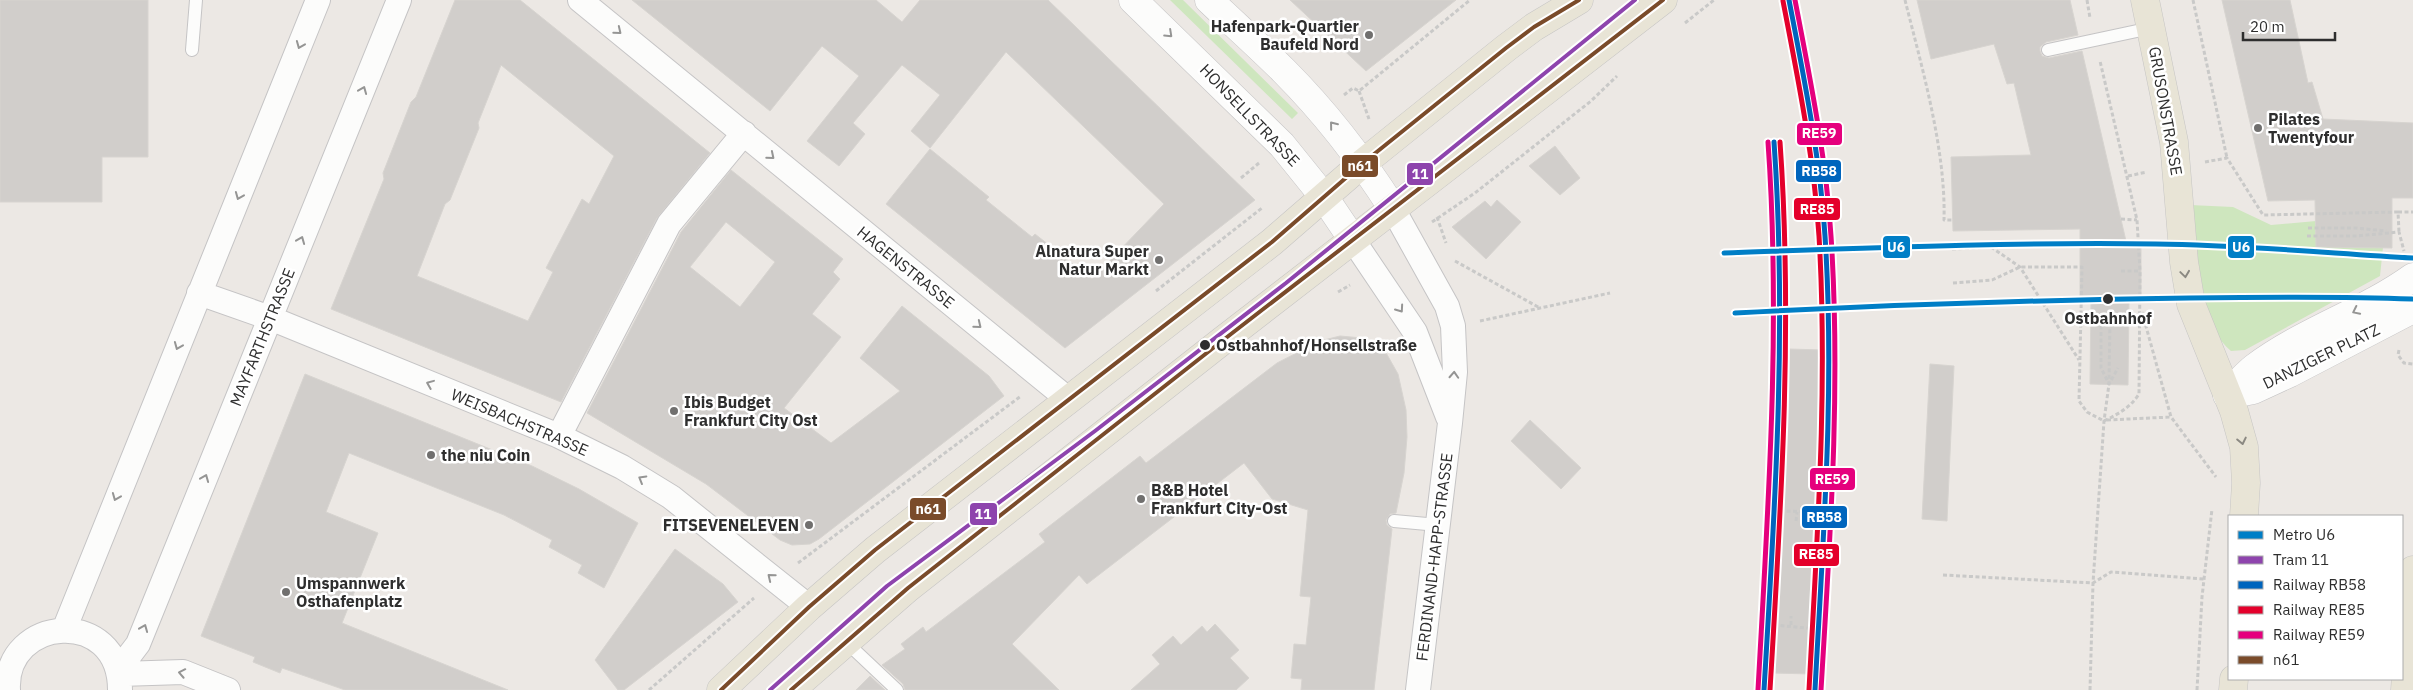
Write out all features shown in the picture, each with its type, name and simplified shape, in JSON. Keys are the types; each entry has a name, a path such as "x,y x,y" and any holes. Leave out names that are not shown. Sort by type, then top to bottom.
{"main road":[{"path":"791,690 923,577 1663,0"},
{"name":"GRUSONSTRASSE","path":"2145,0 2176,156 2183,253 2188,292 2200,330 2227,395"},
{"path":"721,690 809,607 875,550 1272,242 1363,163 1506,48 1572,2"},
{"path":"2227,395 2238,422 2244,447 2246,482 2244,515"},
{"path":"2405,690 2413,570"}],"street":[{"path":"64,630 318,0"},
{"name":"MAYFARTHSTRASSE","path":"120,678 138,644 399,0"},
{"name":"HAGENSTRASSE","path":"580,0 1069,400"},
{"name":"HONSELLSTRASSE","path":"1134,0 1282,145 1354,240"},
{"path":"1209,0 1285,72 1323,113 1363,163 1393,209"},
{"path":"559,436 669,224 744,133"},
{"name":"FERDINAND-HAPP-STRASSE","path":"1393,209 1447,306 1453,326 1455,372 1418,690"},
{"name":"FERDINAND-HAPP-STRASSE","path":"1354,240 1415,332 1450,423"},
{"name":"DANZIGER PLATZ","path":"2227,395 2254,368 2281,350 2375,301 2413,277"},
{"name":"WEISBACHSTRASSE","path":"199,293 270,318 559,436 622,467 671,497 809,607"},
{"name":"DANZIGER PLATZ","path":"2227,395 2253,390 2290,373 2413,309"},
{"path":"8,690 7,659 44,633 64,630 77,631 95,639 110,652 120,678 183,672 228,690"}],"lane":[{"path":"192,50 196,0"},
{"path":"2048,50 2152,28"},
{"path":"1394,521 1438,525"},
{"path":"846,642 897,690"}],"path":[{"path":"1323,113 1353,88 1359,91 1470,0"},
{"path":"1905,0 1929,98 1945,197 1944,220 1953,220"},
{"path":"2086,0 2137,220 2140,271 2139,394 2133,403 2120,413 2104,421"},
{"path":"2193,0 2227,158 2264,215 2413,212"},
{"path":"1428,225 1437,217 1475,193 1591,101 1621,72"},
{"path":"1240,178 1282,145"},
{"path":"2210,161 2227,158"},
{"path":"1153,294 1262,208"},
{"path":"2398,212 2399,232"},
{"path":"1437,217 1448,250"},
{"path":"2121,219 2137,220"},
{"path":"2307,236 2356,236 2392,232 2356,228 2308,228"},
{"path":"1952,249 1991,247 2020,267 2080,361"},
{"path":"1451,258 1540,308"},
{"path":"1953,283 1992,280 2020,267 2082,267 2079,401 2087,412 2104,421 2172,416"},
{"path":"2121,271 2140,271"},
{"path":"1482,321 1610,293"},
{"path":"2140,307 2172,416 2216,478"},
{"path":"2101,319 2101,368 2109,384"},
{"path":"2090,690 2093,583 2104,421 2109,384 2110,319"},
{"path":"2109,384 2118,368"},
{"path":"649,690 775,580 921,468 1044,379"},
{"path":"1780,511 1821,512"},
{"path":"1796,521 1797,511"},
{"path":"1943,575 2093,583 2111,572 2204,579"},
{"path":"2196,690 2202,596"},
{"path":"1791,616 1791,625"},
{"path":"1774,625 1791,625 1816,629"}],"green space":[{"path":"1170,0 1183,0 1298,113 1292,119"},
{"path":"2190,205 2233,207 2271,225 2316,221 2383,247 2380,276 2245,350 2231,351 2218,337 2202,302 2195,263"}],"building":[{"path":"0,0 148,0 148,157 102,157 102,202 0,202"},
{"path":"455,0 520,0 710,153 657,218 561,402 331,309 384,179 383,173 411,102 416,97","holes":["501,65 614,156 589,204 582,199 546,268 553,272 528,321 417,276 445,204 450,200 479,128 478,123"]},
{"path":"632,0 876,0 902,22 920,0 1048,0 1255,200 1065,348 886,204 930,149 989,197 986,200 1032,237 1035,234 1092,279 1164,204 1006,52 930,148 911,131 940,95 902,65 853,123 865,134 839,166 807,141 859,76 822,46 770,111"},
{"name":"Hafenpark-Quartier Baufeld Nord","path":"1290,0 1456,0 1366,71"},
{"path":"1917,0 2070,0 2078,35 2046,42 2040,47 2040,51 2042,56 2049,58 2082,51 2126,241 2141,241 2141,301 2129,301 2128,385 2090,384 2091,300 2080,300 2080,229 1953,231 1951,157 2031,155 2014,83 2007,84 1994,44 1931,59"},
{"path":"2222,0 2290,0 2308,83 2312,82 2323,119 2413,123 2413,198 2392,198 2392,248 2316,247 2315,200 2268,201"},
{"path":"1555,146 1580,178 1560,195 1529,166"},
{"path":"731,170 843,259 833,272 840,279 812,314 841,337 784,408 831,443 900,391 860,358 902,306 989,376 1004,396 819,539 810,544 792,545 780,540 706,484 587,413 681,232","holes":["726,222 775,262 740,307 690,267"]},
{"path":"1497,200 1521,222 1486,259 1452,227 1485,201 1491,207"},
{"path":"1340,336 1362,338 1374,343 1385,351 1398,374 1406,410 1407,437 1404,473 1396,513 1390,514 1386,520 1387,525 1392,529 1374,690 1301,690 1302,679 1291,678 1294,644 1306,645 1311,597 1300,596 1308,510 1272,499 1244,463 1087,584 1079,575 1012,644 1059,690 905,690 903,684 882,665 905,649 901,644 923,627 926,632 1045,542 1039,534 1140,456 1146,463 1277,363 1320,341"},
{"path":"1789,349 1822,350 1820,466 1810,674 1773,673"},
{"path":"1930,364 1954,366 1947,521 1922,519"},
{"path":"305,374 532,466 579,489 638,523 604,588 578,573 582,565 549,547 552,540 504,515 349,453 326,512 378,533 342,623 508,690 345,690 282,668 280,673 253,662 255,657 201,636"},
{"path":"1530,420 1581,468 1561,489 1511,441"},
{"path":"675,549 723,584 738,602 624,690 618,690 595,660"},
{"path":"1215,624 1239,650 1230,658 1249,678 1236,690 1131,690 1160,664 1152,655 1173,636 1181,645 1202,626 1207,632"},
{"path":"870,676 885,690 856,690"}],"metro line":[{"name":"U6","path":"1724,253 1940,246 2156,244 2413,258"},
{"name":"U6","path":"1735,313 2075,300 2273,297 2412,299"}],"tram line":[{"name":"11","path":"770,690 887,586 1095,431 1286,283 1635,0"}],"rail line":[{"name":"RB58","path":"1789,0 1811,117 1823,206 1828,293 1827,463 1815,690"},
{"name":"RE59","path":"1795,0 1817,117 1829,206 1834,293 1835,406 1821,690"},
{"name":"RE85","path":"1783,1 1805,118 1817,206 1819,236 1822,406 1809,690"},
{"name":"RE59","path":"1758,690 1772,416 1773,279 1768,142"},
{"name":"RB58","path":"1764,690 1778,416 1779,279 1774,142"},
{"name":"RE85","path":"1770,690 1784,416 1785,279 1780,142"}],"transit line":[{"name":"n61","path":"721,690 809,607 875,550 1272,242 1363,163 1506,48 1534,27 1579,0"},
{"name":"n61","path":"791,690 908,588 1222,341 1663,0"}],"place":[{"name":"Hafenpark-Quartier Baufeld Nord","path":"1369,35"},
{"name":"Pilates Twentyfour","path":"2258,128"},
{"name":"Alnatura Super Natur Markt","path":"1159,260"},
{"name":"Ostbahnhof","path":"2108,299"},
{"name":"Ostbahnhof/Honsellstraße","path":"1205,345"},
{"name":"Ibis Budget Frankfurt City Ost","path":"674,411"},
{"name":"the niu Coin","path":"431,455"},
{"name":"B&B Hotel Frankfurt City-Ost","path":"1141,499"},
{"name":"FITSEVENELEVEN","path":"809,525"},
{"name":"Umspannwerk Osthafenplatz","path":"286,592"}]}
